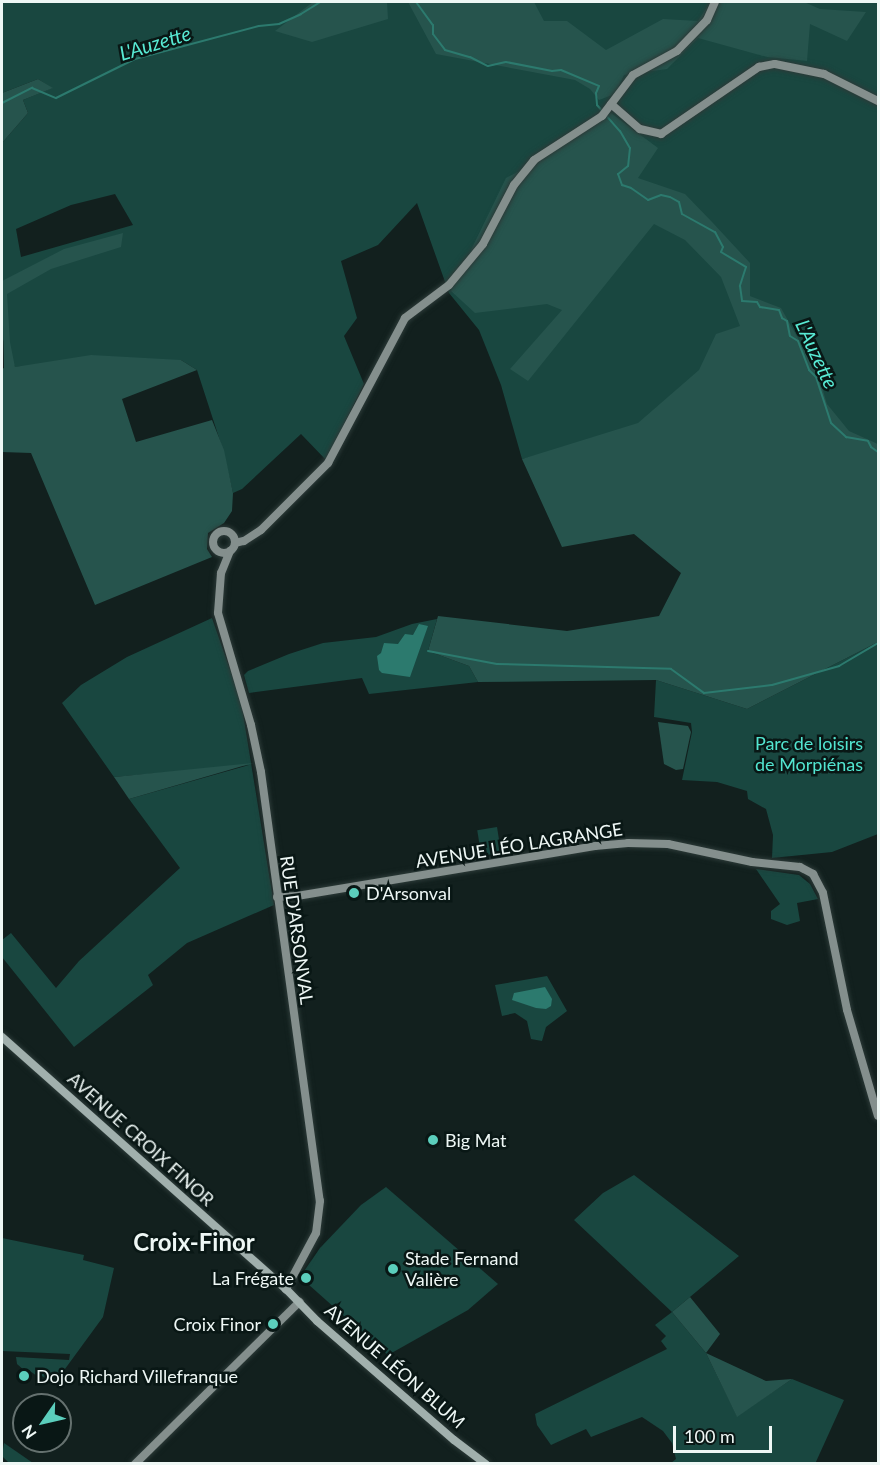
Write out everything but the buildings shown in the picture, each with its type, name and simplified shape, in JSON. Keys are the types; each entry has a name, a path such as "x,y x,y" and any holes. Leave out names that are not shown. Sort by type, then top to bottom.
{"main road":[{"name":"AVENUE CROIX FINOR","path":"2,1037 286,1289"},
{"name":"AVENUE LÉON BLUM","path":"286,1289 454,1440 486,1464"}],"street":[{"path":"235,543 231,534 219,533 213,540 216,550 221,553 230,551 235,543 261,531 328,463 405,318 449,285 483,244 514,185 534,160 602,116 633,75 677,51 707,20 715,2"},
{"path":"610,106 640,129 662,134 759,67 775,64 824,74 879,101"},
{"name":"RUE D'ARSONVAL","path":"216,550 221,573 218,612 257,753 320,1201 316,1233 286,1289"},
{"name":"RUE D'ARSONVAL","path":"221,573 230,551"},
{"name":"AVENUE LÉO LAGRANGE","path":"277,897 308,894 595,846 628,843 668,844 763,864 800,867 813,874 823,893 857,1048 879,1116"},
{"path":"135,1464 299,1302"}],"green space":[{"path":"2,2 878,2 878,444 723,414 522,459 501,385 479,330 449,293 417,203 378,245 341,261 357,318 344,336 364,384 326,460 301,434 242,489 233,493 223,450 197,370 181,360 15,367 2,337 2,143 28,113 23,100 52,88 38,79 2,93","holes":["115,194 133,225 21,257 16,229 71,205"]},
{"path":"212,618 241,701 274,905 187,943 148,975 153,985 74,1047 2,957 2,940 11,933 56,988 79,961 180,868 129,799 249,765 114,777 62,703 81,685 127,657"},
{"path":"437,619 428,651 469,666 478,682 369,694 362,678 249,693 244,675 248,671 289,654 323,643 376,637 412,624"},
{"name":"Parc de loisirs de Morpiénas","path":"878,642 878,834 832,852 772,858 773,835 766,809 748,799 747,791 717,782 682,780 692,732 691,723 654,717 656,680 747,709"},
{"path":"497,827 501,853 481,856 477,830"},
{"path":"756,869 799,875 810,884 818,899 797,903 800,921 787,925 771,919 771,911 780,904"},
{"path":"547,976 567,1011 546,1027 542,1041 531,1039 527,1021 515,1013 502,1016 495,985"},
{"path":"634,1175 739,1256 672,1312 574,1220 603,1193"},
{"name":"Stade Fernand Valière","path":"386,1187 498,1284 468,1310 388,1355 300,1277 320,1248 361,1205"},
{"path":"2,1238 84,1255 83,1260 114,1268 103,1317 54,1384 39,1374 37,1376 27,1369 25,1371 17,1364 16,1357 69,1360 70,1354 2,1351"},
{"path":"672,1312 706,1353 737,1416 792,1379 844,1400 815,1464 671,1463 676,1459 672,1443 663,1431 642,1417 591,1437 586,1429 551,1445 537,1425 535,1414 667,1349 661,1341 666,1336 655,1325"},
{"path":"4,1443 12,1449 12,1453 18,1453 33,1463 9,1463 2,1456"}],"shaded area":[{"path":"313,2 387,2 388,19 312,42 275,31"},
{"path":"408,2 534,2 544,21 567,21 606,50 663,19 698,21 710,2 804,2 820,9 866,12 847,41 810,24 807,61 767,57 698,38 667,69 624,75 615,94 599,100 590,89 575,80 436,54"},
{"path":"38,79 53,88 23,100 28,113 2,143 2,93"},
{"path":"611,113 658,148 638,178 685,194 750,263 750,296 781,308 818,374 827,404 849,431 878,444 878,642 747,709 656,680 478,682 469,666 428,651 438,616 567,631 659,616 681,573 634,534 562,547 522,459 638,423 699,370 716,334 740,326 721,277 685,240 654,224 528,381 510,369 562,310 547,304 475,313 451,291 506,178 536,162"},
{"path":"123,233 121,247 51,269 7,294 10,342 15,367 91,355 181,360 197,370 122,399 136,442 212,420 224,450 233,493 232,511 224,523 208,533 207,549 212,557 95,605 31,453 2,452 2,369 4,368 2,281 64,249"},
{"path":"419,624 428,626 410,677 382,673 379,670 377,656 381,653 384,643 398,644 405,634 413,635"},
{"path":"658,722 688,726 691,732 683,769 676,770 664,764"},
{"path":"253,763 129,799 114,777"},
{"path":"545,987 552,999 551,1006 546,1009 512,1000 514,993"},
{"path":"690,1297 720,1334 706,1353 672,1312"},
{"path":"706,1353 766,1381 792,1379 737,1417"}],"waterway":[{"name":"L'Auzette","path":"2,103 32,88 56,98 135,59 259,26 279,24 320,2"},
{"name":"L'Auzette","path":"416,2 433,25 433,34 445,50 470,57 488,66 506,62 552,71 561,70 599,86 596,93 597,105 620,131 630,148 628,166 618,174 622,185 631,188 648,200 661,195 670,197 679,202 682,214 715,232 723,247 721,252 746,267 740,286 742,301 757,302 760,307 779,310 782,318 787,321 790,336 798,341 809,370 816,377 831,423 846,437 868,441 871,447 878,452"},
{"path":"428,651 497,664 671,669 704,693 772,685 839,666 878,643"}],"place":[{"name":"D'Arsonval","path":"354,893"},
{"name":"Big Mat","path":"433,1140"},
{"name":"Stade Fernand Valière","path":"393,1269"},
{"name":"La Frégate","path":"306,1278"},
{"name":"Croix Finor","path":"273,1324"},
{"name":"Dojo Richard Villefranque","path":"24,1376"}],"district":[{"name":"Croix-Finor","path":"194,1242"}]}
